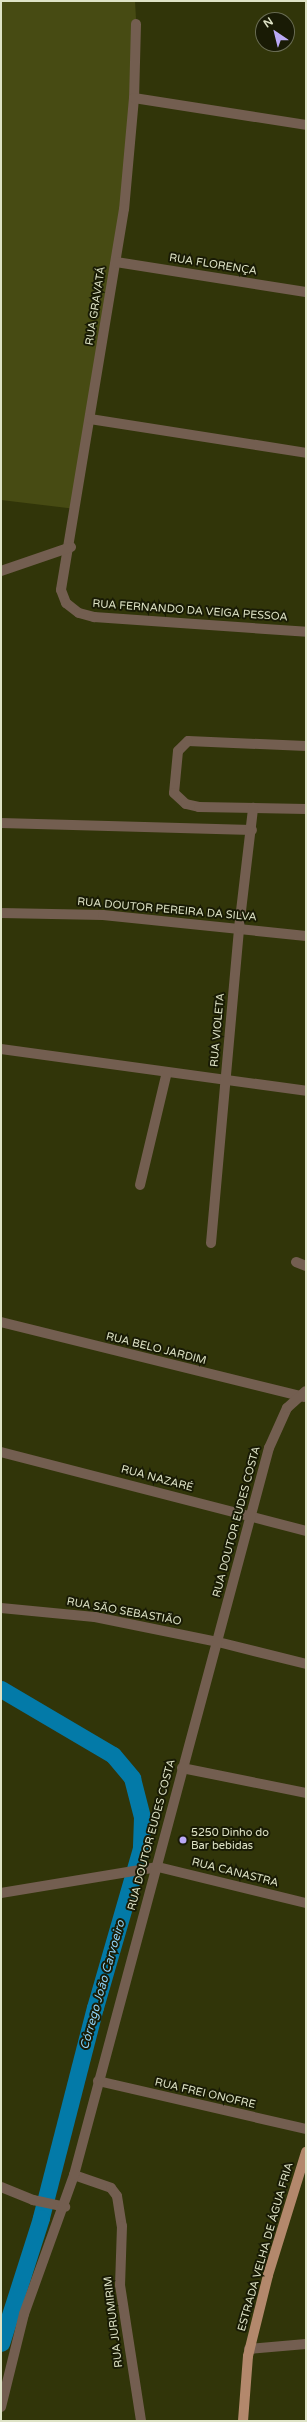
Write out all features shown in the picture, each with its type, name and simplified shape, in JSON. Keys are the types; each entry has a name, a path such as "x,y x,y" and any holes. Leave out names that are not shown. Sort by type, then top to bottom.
{"main road":[{"name":"ESTRADA VELHA DE ÁGUA FRIA","path":"243,2421 249,2349 268,2274 306,2152"}],"street":[{"name":"RUA GRAVATÁ","path":"62,590 124,209 134,98 136,24"},
{"path":"134,98 306,125"},
{"name":"RUA FLORENÇA","path":"116,262 306,292"},
{"path":"90,419 306,453"},
{"path":"1,571 70,547"},
{"name":"RUA FERNANDO DA VEIGA PESSOA","path":"62,590 66,603 79,613 94,617 306,632"},
{"path":"306,746 188,741 181,745 178,751 174,793 179,799 199,807 306,809"},
{"name":"RUA VIOLETA","path":"211,1243 239,928 253,808"},
{"path":"1,822 252,825"},
{"name":"RUA DOUTOR PEREIRA DA SILVA","path":"1,913 103,915 306,936"},
{"path":"1,1049 306,1091"},
{"path":"140,1186 167,1072"},
{"path":"296,1262 306,1266"},
{"name":"RUA BELO JARDIM","path":"1,1322 304,1395"},
{"name":"RUA DOUTOR EUDES COSTA","path":"1,2408 24,2314 60,2206 74,2175 146,1900 158,1867 182,1768 218,1642 269,1448 287,1408 304,1395"},
{"name":"RUA NAZARÉ","path":"1,1452 119,1481 306,1531"},
{"name":"RUA SÃO SEBASTIÃO","path":"1,1608 95,1617 218,1642 306,1664"},
{"path":"182,1768 306,1793"},
{"path":"1,1893 158,1867"},
{"name":"RUA CANASTRA","path":"158,1867 306,1903"},
{"name":"RUA FREI ONOFRE","path":"98,2081 306,2129"},
{"name":"RUA JURUMIRIM","path":"74,2175 111,2188 117,2196 122,2226 120,2285 141,2421"},
{"path":"1,2188 33,2200 60,2206"},
{"path":"249,2349 306,2344"}],"green space":[{"path":"1,1 135,1 137,37 124,209 76,509 1,500"}],"waterway":[{"name":"Córrego João Carvoeiro","path":"1,1689 113,1755 132,1778 142,1817 141,1848 95,2007 41,2218 1,2343"}],"place":[{"name":"5250 Dinho do Bar bebidas","path":"183,1840"}]}
